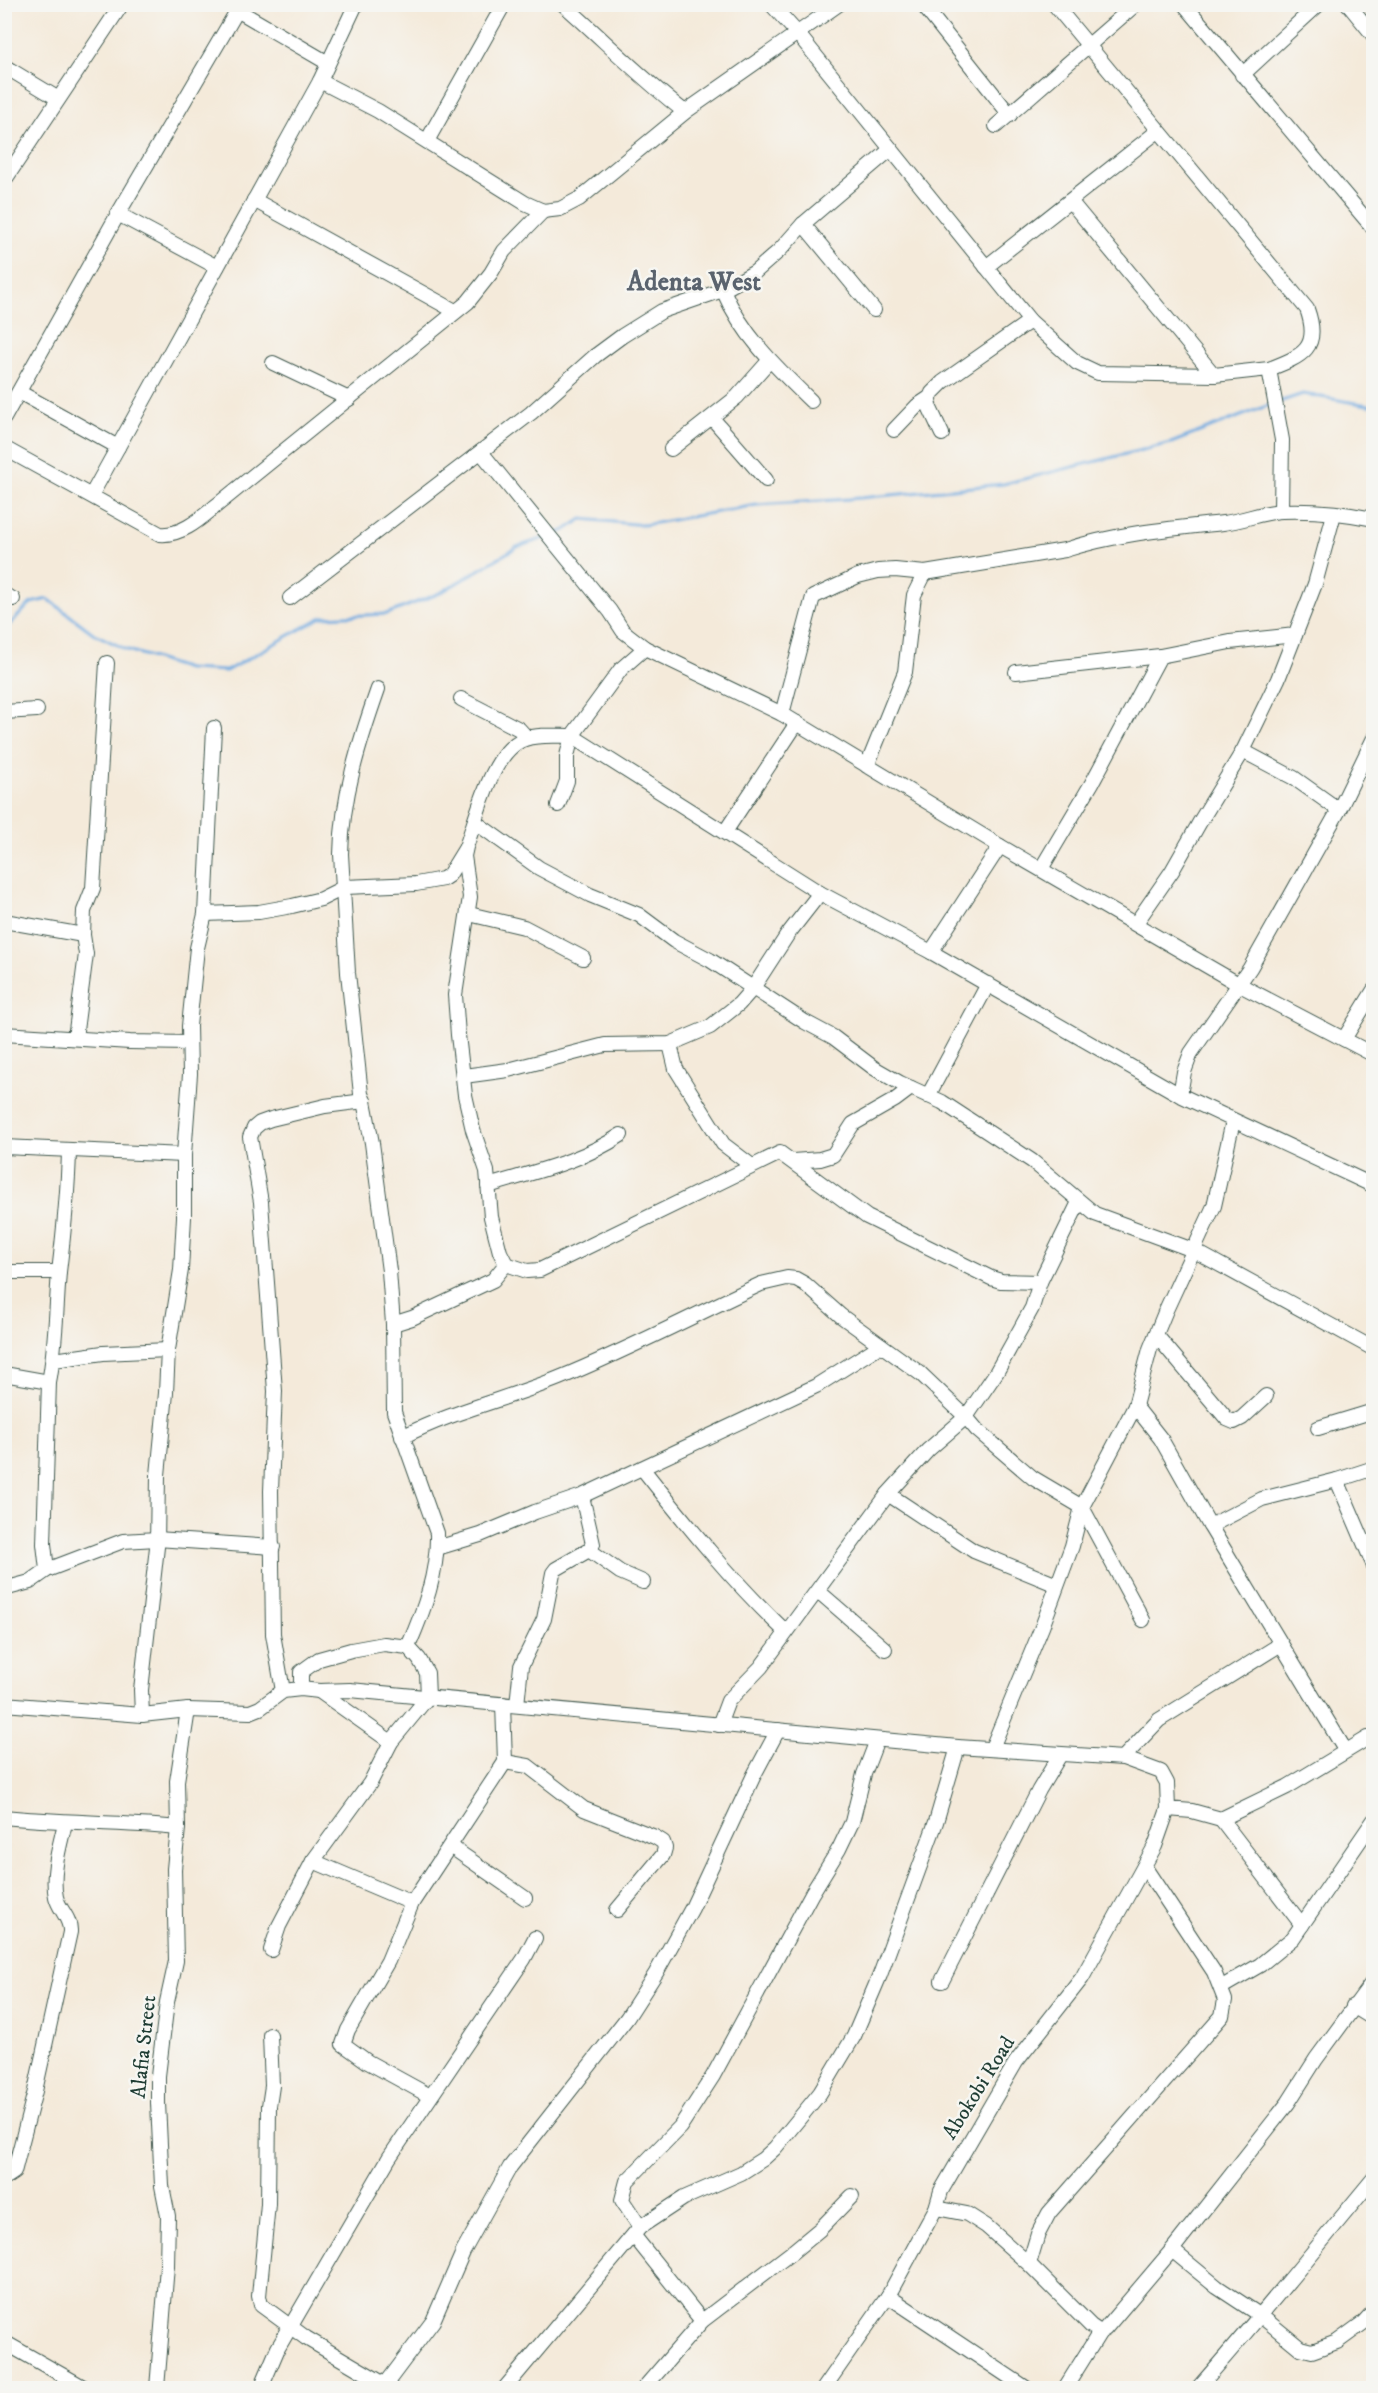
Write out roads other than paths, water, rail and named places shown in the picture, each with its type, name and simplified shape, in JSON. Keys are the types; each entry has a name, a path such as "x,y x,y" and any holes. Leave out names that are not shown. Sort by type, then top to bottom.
{"street":[{"path":"92,494 320,81 356,4"},
{"path":"427,141 504,4"},
{"path":"563,4 606,42 623,61 685,112"},
{"path":"771,4 798,34 1030,321 1077,363 1098,373 1214,375 1269,369 1306,352 1312,341 1313,325 1307,309 1054,4"},
{"path":"320,81 378,111 525,203 543,211 560,209 579,199 685,112 839,4"},
{"path":"922,4 1010,115"},
{"path":"996,126 1136,4"},
{"path":"1185,4 1242,75 1374,229"},
{"path":"1242,75 1319,4"},
{"path":"1348,4 1374,36"},
{"path":"4,181 117,6"},
{"path":"4,418 118,214 239,8 328,63"},
{"path":"4,66 57,98"},
{"path":"986,267 1158,131"},
{"path":"290,598 531,413 595,356 622,336 662,311 723,290 755,272 780,250 803,224 891,149"},
{"path":"254,200 455,310"},
{"path":"1070,201 1214,375"},
{"path":"4,448 92,494 160,534 173,535 222,501 455,310 468,302 491,273 504,251 543,211"},
{"path":"118,214 217,267"},
{"path":"803,224 874,310"},
{"path":"723,290 733,313 769,361 811,401"},
{"path":"894,429 917,406 929,398 943,382 1030,321"},
{"path":"671,449 744,390 769,361"},
{"path":"273,363 349,399"},
{"path":"1269,369 1282,440 1281,511"},
{"path":"19,392 118,447"},
{"path":"929,398 928,404 942,434"},
{"path":"712,418 766,480"},
{"path":"481,452 603,602 623,631 645,648 782,714 1000,846 1240,985 1374,1055"},
{"path":"782,714 813,597 858,576 895,570 925,573 1065,550 1087,542 1136,532 1234,522 1281,511 1374,519"},
{"path":"1136,923 1172,871 1243,751 1278,679 1320,567 1334,514"},
{"path":"867,766 905,672 914,595 925,573"},
{"path":"1016,672 1160,656 1230,642 1295,635"},
{"path":"558,805 567,781 567,756 572,736 621,669 645,648"},
{"path":"1041,869 1092,783 1160,656"},
{"path":"75,1038 86,954 83,935 84,911 93,888 107,663"},
{"path":"378,689 360,740 345,802 341,845 354,1043 361,1094 372,1143 389,1271 393,1324 394,1412 434,1524 437,1548 427,1600 408,1647"},
{"path":"461,699 519,729 527,738"},
{"path":"4,712 37,710"},
{"path":"725,832 797,723"},
{"path":"142,1715 141,1690 149,1632 157,1539 158,1475 168,1350 181,1270 185,1207 184,1155 188,1114 188,1043 197,948 205,914 214,728"},
{"path":"1040,1282 1001,1281 991,1278 893,1231 852,1207 780,1153 540,1270 527,1271 506,1264 500,1252 491,1217 487,1171 473,1130 465,1095 456,995 469,914 470,897 464,856 466,847 498,762 514,743 527,738 572,736 820,893 988,984 1180,1095 1372,1183"},
{"path":"1180,1095 1184,1072 1191,1053 1240,985 1339,810 1374,738"},
{"path":"1243,751 1294,778 1339,810"},
{"path":"475,822 507,847 552,876 590,896 639,915 674,941 710,960 833,1037 874,1068 942,1102 1017,1151 1103,1219 1193,1250 1374,1349"},
{"path":"930,952 1000,846"},
{"path":"205,914 259,912 292,906 321,899 345,887 416,884 443,879 449,875 466,847"},
{"path":"464,1076 508,1070 605,1045 670,1044 710,1027 740,1004 788,934 820,893"},
{"path":"469,914 525,927 583,958"},
{"path":"4,921 83,935"},
{"path":"928,1096 988,984"},
{"path":"1344,1039 1374,990"},
{"path":"4,1034 130,1042 188,1043"},
{"path":"670,1044 676,1069 723,1144 752,1166"},
{"path":"793,1161 820,1159 833,1155 853,1124 895,1100 910,1088"},
{"path":"283,1691 273,1634 271,1491 274,1391 261,1202 250,1137 254,1128 260,1123 272,1119 325,1106 364,1101"},
{"path":"992,1748 1031,1657 1072,1546 1082,1507 1134,1406 1156,1335 1214,1206 1233,1120"},
{"path":"488,1186 583,1156 601,1149 621,1136"},
{"path":"4,1147 184,1155"},
{"path":"47,1570 44,1544 49,1382 54,1360 59,1272 67,1206 69,1151"},
{"path":"719,1725 728,1701 761,1667 888,1494 928,1450 966,1417 996,1373 1032,1308 1040,1282 1079,1202"},
{"path":"393,1324 412,1318 493,1280 506,1264"},
{"path":"4,1272 59,1272"},
{"path":"402,1437 460,1410 542,1385 611,1357 678,1322 761,1284 776,1279 796,1279 805,1284 841,1316 921,1374 977,1430 1033,1478 1082,1507 1143,1620"},
{"path":"1156,1335 1227,1419 1234,1422 1242,1418 1266,1396"},
{"path":"437,1548 480,1535 535,1512 582,1496 816,1386 881,1345"},
{"path":"54,1360 103,1353 168,1350"},
{"path":"4,1374 49,1382"},
{"path":"1134,1406 1161,1438 1210,1526 1345,1750"},
{"path":"1318,1428 1374,1411"},
{"path":"642,1468 681,1519 740,1587 786,1632"},
{"path":"1210,1526 1262,1499 1338,1480 1374,1468"},
{"path":"1338,1480 1374,1566"},
{"path":"888,1494 974,1551 1057,1585"},
{"path":"518,1706 521,1666 544,1619 553,1573 563,1564 589,1550 593,1544 582,1496"},
{"path":"4,1589 30,1582 47,1570 123,1541 157,1539 273,1547"},
{"path":"589,1550 620,1572 643,1582"},
{"path":"818,1591 885,1649"},
{"path":"271,1950 279,1926 313,1861 370,1783 391,1742 428,1697 427,1673 419,1659 408,1647 384,1644 319,1659 301,1672 301,1689"},
{"path":"1123,1758 1159,1720 1281,1644"},
{"path":"4,1704 142,1715 188,1710 250,1712 260,1708 283,1691 350,1690 877,1740 1123,1758 1161,1772 1167,1783 1168,1809 1192,1811 1221,1819 1302,1925"},
{"path":"319,1691 391,1742"},
{"path":"430,2096 368,2062 343,2043 351,2023 388,1961 412,1904 505,1762 503,1704"},
{"name":"Alafia Street","path":"157,2388 168,2226 161,2175 158,2076 167,2002 176,1961 174,1869 178,1828 178,1766 188,1710"},
{"path":"270,2035 272,2086 269,2106 268,2204 260,2300 264,2308 291,2328 388,2387 433,2321 463,2252 516,2158 627,2018 656,1973 692,1908 778,1730"},
{"path":"1221,1819 1287,1787 1345,1750 1368,1738 1374,1739"},
{"path":"702,2321 637,2232 622,2200 627,2181 680,2127 734,2038 812,1893 839,1850 852,1822 864,1774 877,1740"},
{"path":"505,2388 637,2232 684,2198 741,2173 763,2159 775,2148 825,2086 854,2036 880,1975 936,1822 958,1747"},
{"path":"942,1981 1039,1790 1060,1755"},
{"path":"505,1762 528,1766 584,1809 663,1842 665,1848 663,1855 617,1910"},
{"name":"Abokobi Road","path":"824,2388 888,2296 936,2208 941,2191 1016,2062 1082,1978 1155,1846 1168,1809"},
{"path":"4,1817 65,1823 118,1822 178,1828"},
{"path":"1222,1987 1285,1945 1302,1925 1374,1821"},
{"path":"4,2175 8,2176 14,2172 35,2091 70,1932 69,1923 55,1894 58,1856 65,1823"},
{"path":"450,1846 525,1898"},
{"path":"313,1861 412,1904"},
{"path":"1029,2264 1038,2234 1049,2213 1222,2016 1226,2000 1222,1987 1191,1936 1143,1866"},
{"path":"261,2388 275,2355 389,2158 524,1959 535,1938"},
{"path":"1065,2388 1100,2332 1172,2250 1288,2103 1353,2006 1374,1980"},
{"path":"1353,2006 1374,2019"},
{"path":"1198,2388 1261,2316 1331,2227 1374,2178"},
{"path":"644,2388 702,2321 791,2253 837,2213 852,2196"},
{"path":"936,2208 967,2214 976,2219 1029,2264 1091,2326 1100,2332"},
{"path":"1172,2250 1217,2287 1261,2316 1300,2348 1312,2351 1337,2342 1363,2323 1374,2311"},
{"path":"888,2296 1026,2388"},
{"path":"4,2342 85,2388"}],"waterway":[{"path":"1279,402 1303,394 1374,406"},
{"path":"554,534 564,531 582,519 644,525 757,505 849,499 1003,484 1171,443 1272,404"},
{"path":"4,630 31,603 48,599 93,633 125,649 187,669 226,671 322,617 387,614 440,593 517,547 545,538"}],"district":[{"name":"Adenta West","path":"694,282"}]}
